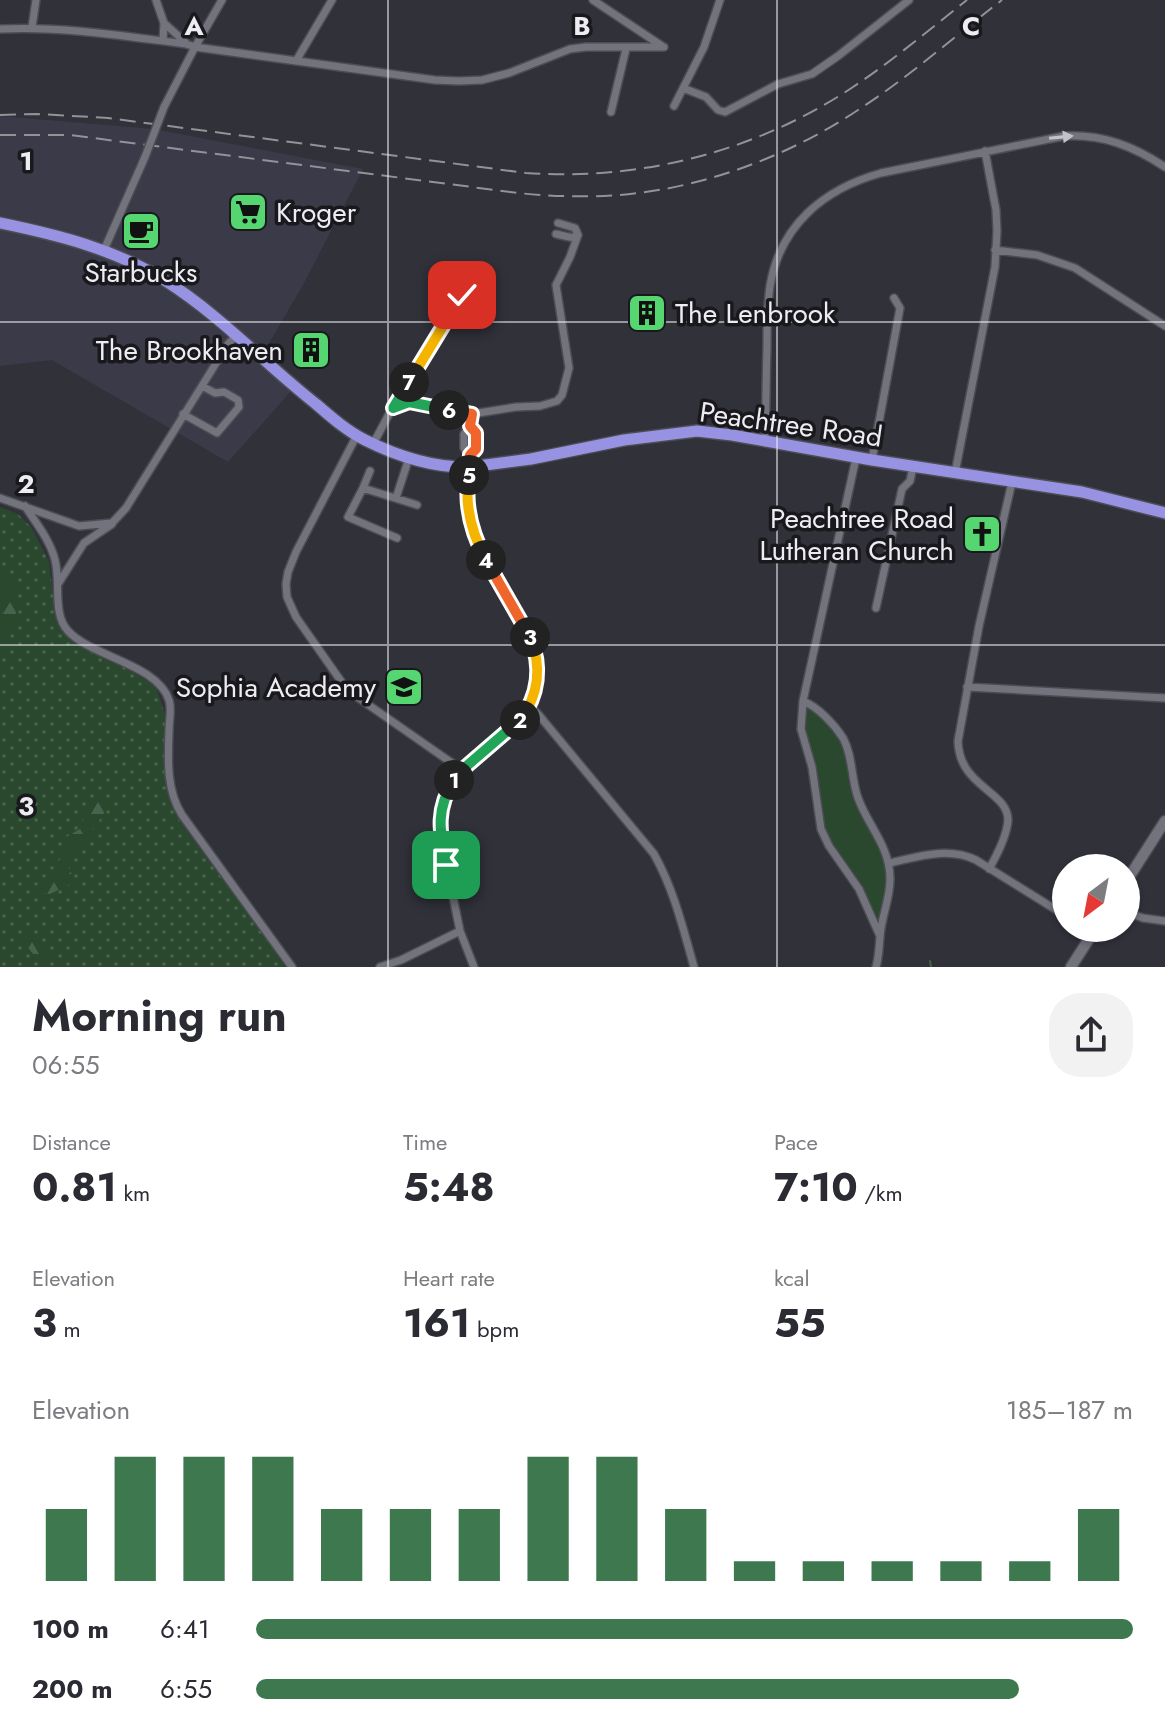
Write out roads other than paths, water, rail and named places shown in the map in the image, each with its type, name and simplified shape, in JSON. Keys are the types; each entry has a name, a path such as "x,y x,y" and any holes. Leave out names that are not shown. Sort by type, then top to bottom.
{"highway":[{"name":"Peachtree Road","path":"0,223 61,236 137,264 212,314 292,386 357,435 409,458 460,467 470,461 531,459 624,440 706,432 1082,492 1165,513"}],"main road":[{"path":"1140,860 1165,821"},
{"path":"1071,967 1085,942"}],"street":[{"path":"32,27 36,0"},
{"path":"156,0 164,23 163,41"},
{"path":"104,250 164,107 222,0"},
{"path":"296,61 332,0"},
{"path":"0,29 32,27 86,31 435,80 482,80 570,49 664,47 593,0"},
{"path":"674,106 704,47 720,0"},
{"path":"683,88 706,97 718,110 725,112 778,84 812,74 909,0"},
{"path":"164,23 186,44"},
{"path":"611,112 626,49"},
{"path":"765,441 770,289 779,255 795,227 821,200 853,182 881,173 1064,136 1087,135 1125,144 1165,167"},
{"path":"955,473 990,293 997,231 985,151"},
{"path":"393,408 409,402 472,414 557,401 562,395 569,368 556,285 578,235 575,228 561,224 559,234 578,235"},
{"path":"995,250 1037,255 1075,268 1165,326"},
{"path":"373,444 474,278"},
{"path":"872,460 900,308 894,298"},
{"path":"58,584 84,543 112,523 126,508 183,414 236,336"},
{"path":"183,414 217,433 239,407 238,400 224,392 215,393 202,386"},
{"path":"472,414 470,426 464,434 464,448 470,461 468,504 476,540 526,629 535,652 537,679 529,706 513,728 462,770 445,795 441,838 460,931 474,967"},
{"path":"357,435 296,552 288,572 287,597 296,617 350,692 462,770"},
{"path":"396,498 409,458"},
{"path":"856,458 803,701 801,729 812,767 821,829 859,889 880,936"},
{"path":"876,608 902,489 910,481 913,467"},
{"path":"370,471 348,517 397,538"},
{"path":"989,869 1008,817 1002,804 970,775 960,759 958,741 979,626 1012,482"},
{"path":"363,488 417,505"},
{"path":"0,498 79,526 112,523"},
{"path":"25,506 42,530 55,558 64,626 81,642 152,679 169,699 170,786 174,799 182,815 292,967"},
{"path":"967,687 1165,698"},
{"path":"803,701 821,713 844,740 858,798 889,863 890,890 876,967"},
{"path":"529,706 572,753 654,854 676,903 694,967"},
{"path":"889,863 931,854 952,853 969,857 1052,907"},
{"path":"1140,917 1165,921"},
{"path":"380,967 460,931"}],"waterway":[{"path":"930,961 931,967"}],"railway":[{"path":"0,115 108,118 526,173 611,172 695,158 775,130 850,89 967,0"},
{"path":"0,135 70,135 529,194 604,196 638,193 705,180 771,157 802,142 879,96 1002,0"}],"place":[{"name":"Kroger","path":"248,212"},
{"name":"Starbucks","path":"141,231"},
{"name":"The Lenbrook","path":"647,313"},
{"name":"The Brookhaven","path":"311,350"},
{"name":"Peachtree Road Lutheran Church","path":"982,534"},
{"name":"Sophia Academy","path":"404,687"}]}
